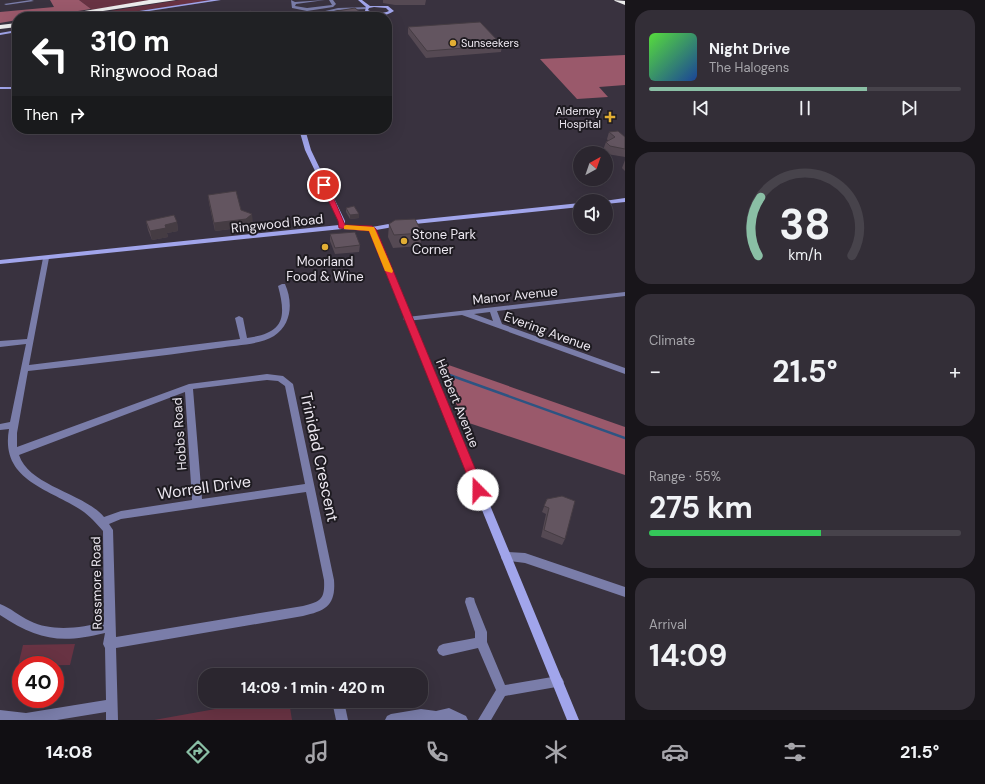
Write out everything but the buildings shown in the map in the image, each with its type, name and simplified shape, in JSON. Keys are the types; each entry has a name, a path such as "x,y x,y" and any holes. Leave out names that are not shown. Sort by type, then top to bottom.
{"highway":[{"path":"84,12 160,0"},
{"path":"97,12 173,0"},
{"path":"617,0 625,1"},
{"path":"0,26 12,25"}],"street":[{"path":"136,12 219,0"},
{"path":"323,0 293,2 293,7 295,9 303,10 333,6 334,4 331,0"},
{"path":"6,4 29,1"},
{"path":"362,1 392,10 391,12"},
{"path":"362,1 368,8 366,10 369,12"},
{"path":"324,12 354,10 380,6"},
{"path":"354,10 362,12"},
{"path":"0,34 12,32"},
{"path":"0,88 12,88"},
{"path":"303,134 308,150 342,221 342,227"},
{"path":"613,201 625,200"},
{"name":"Ringwood Road","path":"0,262 342,227 372,229 405,223 573,206"},
{"name":"Herbert Avenue","path":"372,229 573,720"},
{"name":"Rossmore Road","path":"46,258 14,425 12,439 13,453 20,468 29,477 90,510 103,522 108,530 109,644 112,720"},
{"path":"24,369 205,347 264,338 270,335 285,319 288,308 282,286"},
{"name":"Manor Avenue","path":"408,319 625,294"},
{"path":"493,309 500,326"},
{"name":"Evering Avenue","path":"462,312 625,371"},
{"path":"239,318 244,340"},
{"path":"0,344 31,341"},
{"name":"Trinidad Crescent","path":"13,453 189,387 267,377 280,378 287,382 292,393 329,580 331,592 325,603 315,609 109,644"},
{"name":"Hobbs Road","path":"189,387 197,504"},
{"path":"0,427 14,425"},
{"name":"Worrell Drive","path":"103,522 122,515 311,487"},
{"path":"506,557 525,558 625,592"},
{"path":"470,602 480,632 480,642 502,691"},
{"path":"0,609 31,628 49,633 81,634 109,626"},
{"path":"443,650 480,642"},
{"path":"484,720 502,691 558,682"},
{"path":"0,716 26,719 111,705"},
{"path":"339,708 342,720"},
{"path":"391,720 421,715 436,718 449,714 462,720"}],"shaded area":[{"path":"50,0 79,0 91,9 72,12 12,12 12,21 0,23 0,12 54,7"},
{"path":"79,0 154,0 92,10"},
{"path":"180,0 215,0 130,12 104,12"},
{"name":"Alderney Hospital","path":"625,55 625,85 599,87 608,97 577,99 540,59"},
{"path":"440,362 625,427 625,475 463,421"},
{"path":"75,644 70,665 64,665 64,656 20,656 23,645"},
{"path":"221,708 290,708 292,720 154,720"}],"waterway":[{"path":"444,373 625,438"}],"slow traffic":[{"path":"346,227 372,229 389,271"}],"place":[{"name":"Sunseekers","path":"453,43"},
{"name":"Alderney Hospital","path":"610,117"},
{"name":"Stone Park Corner","path":"404,241"},
{"name":"Moorland Food & Wine","path":"325,247"}],"route":[{"path":"324,185 342,221 342,227 372,229 478,490"}]}
